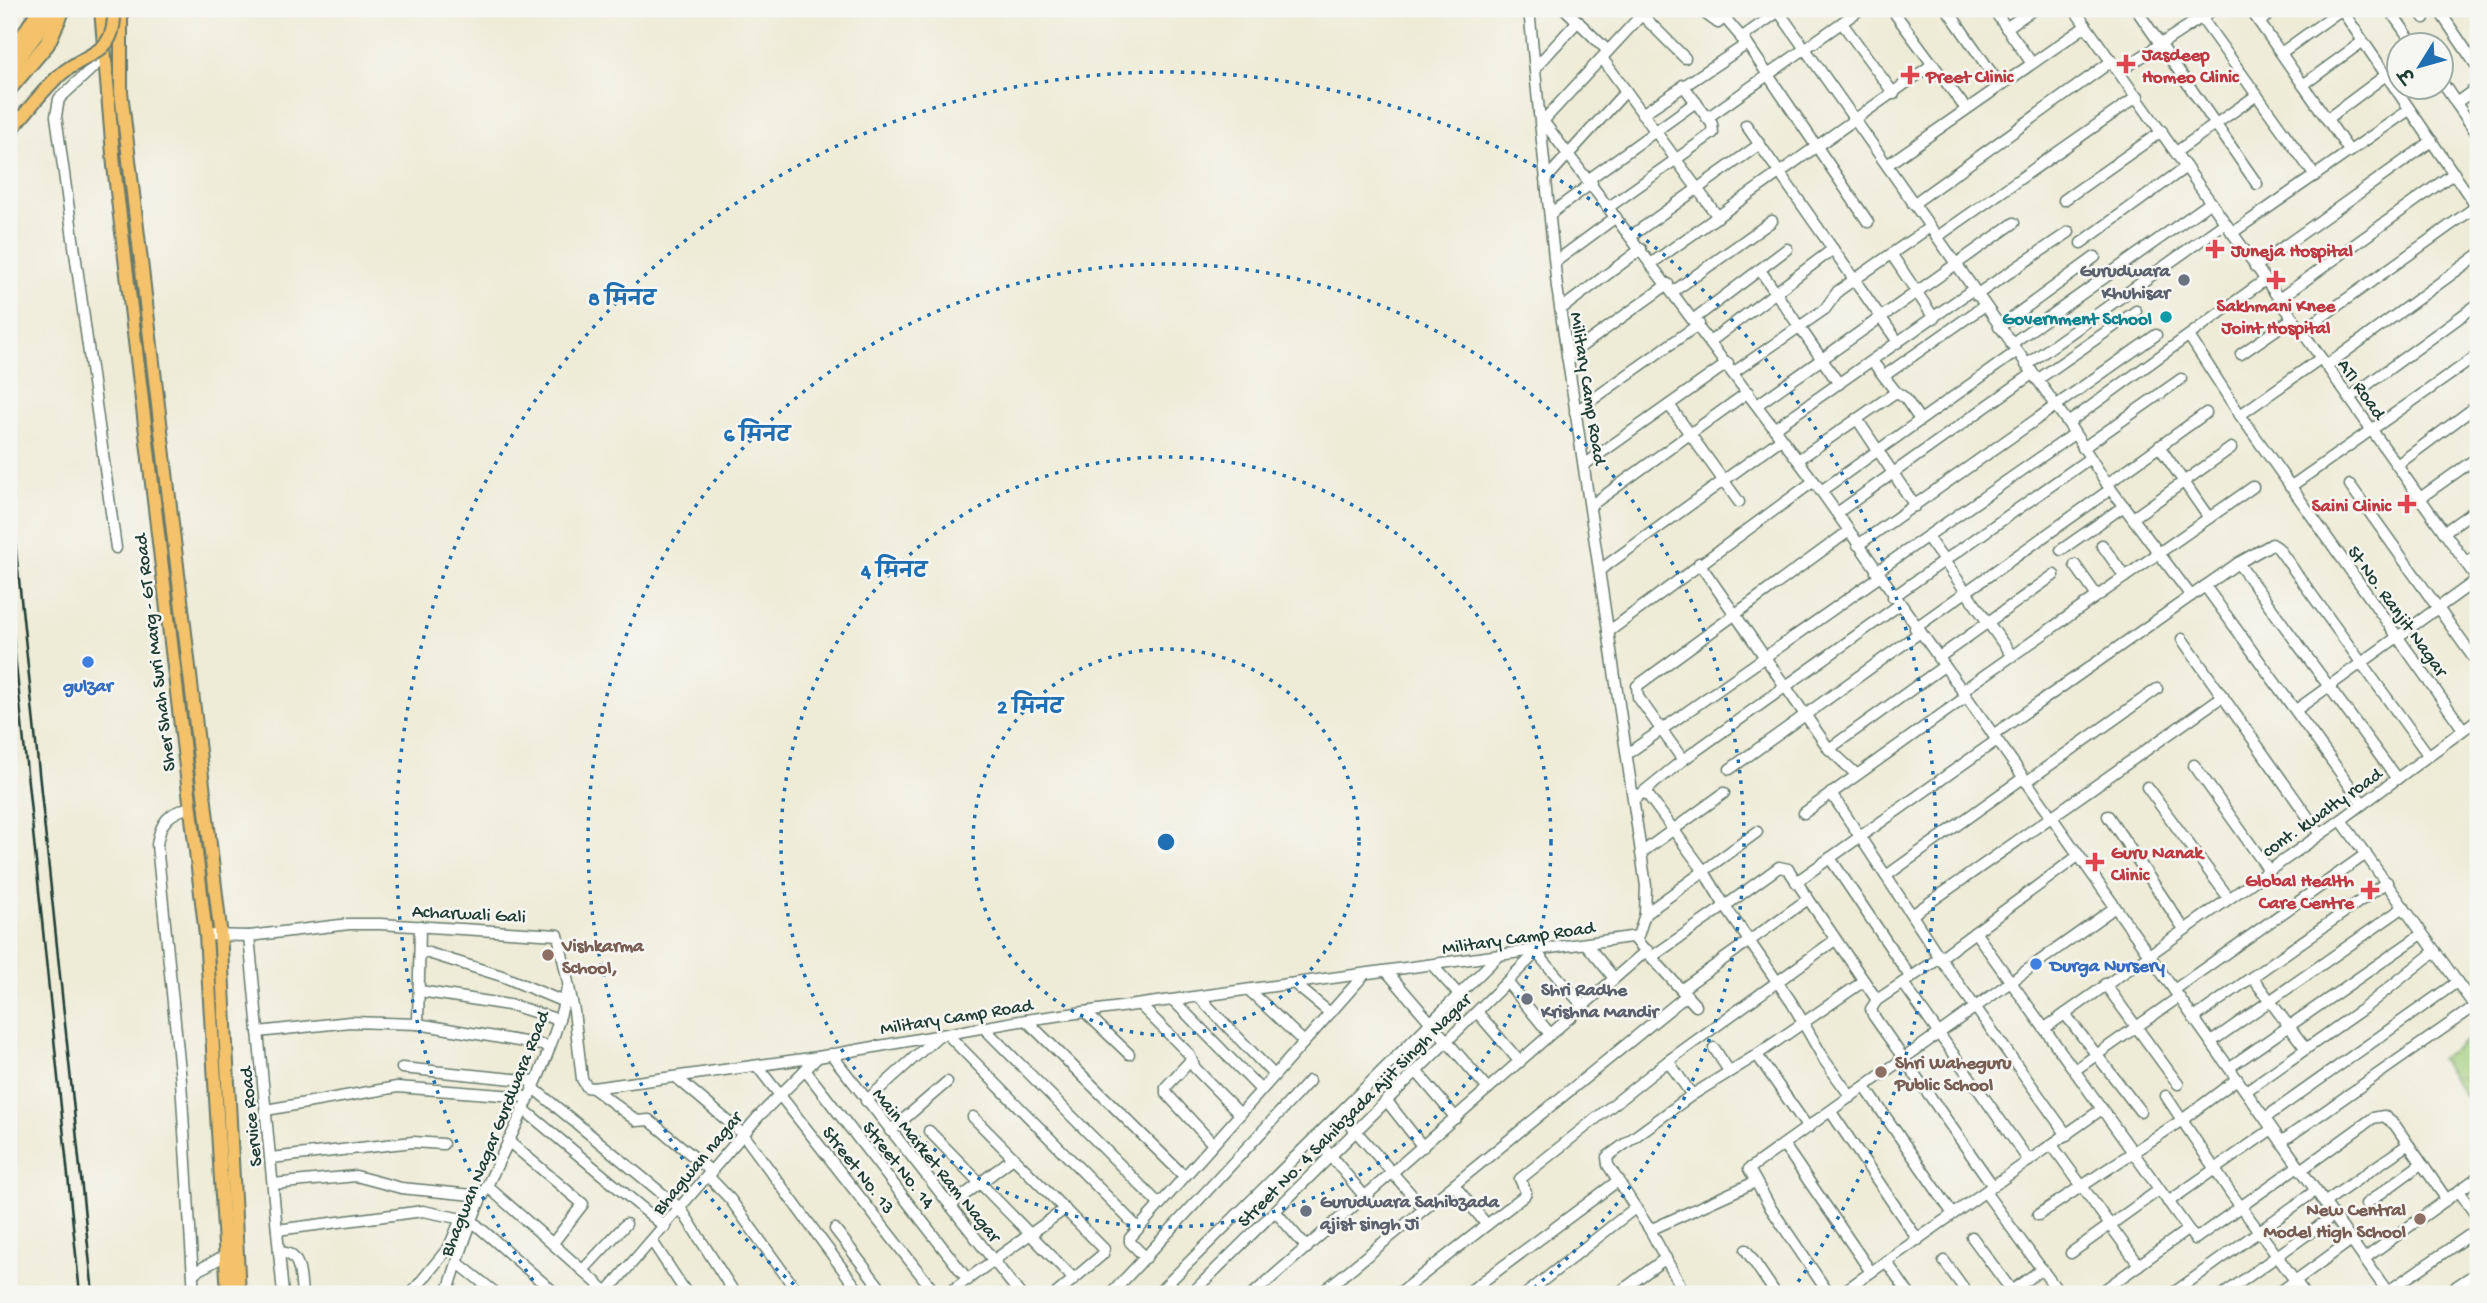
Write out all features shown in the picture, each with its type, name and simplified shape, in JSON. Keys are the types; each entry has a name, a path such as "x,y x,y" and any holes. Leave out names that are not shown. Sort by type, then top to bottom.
{"highway":[{"path":"9,69 35,35 50,9"},
{"path":"9,89 47,44 63,9"}],"main road":[{"path":"9,57 39,9"},
{"name":"Sher Shah Suri Marg - GT Road","path":"102,9 116,180 206,935 228,1294"},
{"path":"9,132 57,77 100,51 114,30 114,9"},
{"name":"Sher Shah Suri Marg - GT Road","path":"121,9 121,92 226,934 239,1294"}],"street":[{"name":"Military Camp Road","path":"593,1088 818,1057 1026,1020 1634,938 1641,932 1645,914 1641,853 1567,357 1545,180 1529,9"},
{"path":"1565,9 1605,54 1626,92 1718,217"},
{"path":"1699,9 1716,23 1734,9"},
{"path":"1707,118 1861,9"},
{"path":"1947,9 2000,85"},
{"path":"1993,9 2031,62"},
{"path":"2006,27 2034,9"},
{"name":"ATI Road","path":"2074,9 2478,580"},
{"path":"2136,9 2257,184"},
{"path":"2120,71 2160,44 2198,13 2214,9"},
{"path":"2250,9 2350,152"},
{"path":"2259,22 2277,9"},
{"path":"2281,53 2341,9 2386,75 2327,119"},
{"path":"2389,9 2405,32"},
{"path":"1642,114 1744,41 1780,10 1974,293 2068,423 2082,448 2191,596"},
{"path":"1685,58 1642,11 1605,54 1541,116 1814,481 2146,955 2230,1067 2364,1259 2384,1292 2478,1229"},
{"path":"2440,12 2478,68"},
{"path":"2198,13 2315,176"},
{"path":"1896,15 1966,109"},
{"path":"1725,18 1768,75 1868,222"},
{"path":"1535,68 1578,21"},
{"path":"1842,23 1894,94"},
{"path":"1887,165 2086,26"},
{"path":"2303,85 2362,43"},
{"path":"105,56 59,99 56,116 116,548"},
{"path":"1913,204 2112,61"},
{"path":"1652,263 1933,64"},
{"path":"1609,206 1713,133 1713,127 1683,85"},
{"path":"2478,87 2456,103 2478,135"},
{"path":"1545,180 1626,92"},
{"path":"2176,152 2257,94"},
{"path":"1937,237 2138,96"},
{"path":"1550,214 1654,131 1696,102"},
{"path":"2302,331 2477,207 2404,102"},
{"path":"2232,233 2409,110"},
{"path":"1746,125 1898,342"},
{"path":"2064,200 2162,131"},
{"path":"2255,267 2432,141"},
{"path":"1631,236 1759,144"},
{"path":"2081,243 2186,167"},
{"path":"2279,299 2454,173"},
{"path":"1821,491 2211,202"},
{"path":"1555,262 1616,217"},
{"path":"1567,357 1772,221"},
{"path":"1757,405 2014,223"},
{"path":"1836,513 2032,373 2225,223"},
{"path":"1584,465 1669,405 1825,309 1835,294 1930,227"},
{"path":"1775,428 1934,318 2069,232"},
{"path":"1561,309 1641,249"},
{"path":"1575,412 1696,322 1787,249"},
{"path":"1711,341 1833,249"},
{"path":"1892,255 1934,318"},
{"path":"2240,415 2324,362 2478,255"},
{"path":"1998,327 2095,257"},
{"path":"1760,270 1839,383"},
{"path":"2068,423 2265,281"},
{"path":"2349,398 2478,304"},
{"path":"1884,376 1984,306"},
{"path":"2032,373 2136,311"},
{"path":"2241,354 2293,318"},
{"path":"1858,545 2156,335"},
{"name":"St No. Ranjit Nagar","path":"2189,336 2290,487 2463,729"},
{"path":"2290,487 2478,355"},
{"path":"1872,361 1896,392 1905,398 1920,420"},
{"path":"2082,448 2181,379"},
{"path":"1590,506 1748,392"},
{"path":"1798,460 1896,392"},
{"path":"1669,405 1739,502"},
{"path":"2397,465 2478,405"},
{"path":"1730,769 2206,413"},
{"path":"1857,419 1915,506"},
{"path":"1627,754 1765,658 1927,537 2074,434"},
{"path":"1600,570 1782,439"},
{"path":"2159,446 2209,518"},
{"path":"2133,518 2231,448"},
{"path":"2420,498 2478,457"},
{"path":"1851,1097 1817,1050 1804,1022 1703,870 1674,829 1641,794 1896,601 1944,561 2090,458"},
{"path":"1608,632 1814,481"},
{"path":"2350,485 2478,664"},
{"path":"1804,813 2012,656 2253,487"},
{"path":"2061,550 2124,506"},
{"path":"2444,532 2478,508"},
{"path":"1683,760 1637,695 1637,686 1849,531"},
{"path":"1927,537 2012,656"},
{"path":"2102,545 2125,577"},
{"path":"1797,882 2265,545 2278,548 2429,756"},
{"path":"2466,563 2478,554"},
{"path":"2238,563 2397,779"},
{"path":"1699,564 1829,749 1856,774"},
{"path":"2075,565 2097,596"},
{"path":"1829,749 1988,622 2054,575"},
{"path":"2295,710 2478,580"},
{"path":"2205,586 2363,804"},
{"path":"2182,639 2320,834"},
{"path":"1886,876 2157,689"},
{"path":"1912,915 2223,696"},
{"name":"cont. kwalty road","path":"2045,1028 2341,820 2463,729 2476,724"},
{"path":"2194,765 2268,869"},
{"path":"2147,787 2228,897"},
{"path":"1641,853 1724,793"},
{"path":"1831,793 1940,958 2067,1135"},
{"path":"191,807 177,810 165,820 157,845 181,1081 194,1294"},
{"path":"2108,816 2184,929"},
{"path":"2281,1142 2477,1007 2341,820"},
{"path":"1645,914 1757,832"},
{"path":"2075,1070 2366,854"},
{"path":"2060,1294 1871,1009 1877,1000 1940,958 2078,856"},
{"path":"1830,859 1938,1033 2029,1161"},
{"path":"1253,1294 1614,978 1725,906 1779,867 1788,869 1877,1000"},
{"path":"2194,1018 2387,883"},
{"path":"1320,1294 1684,992 1749,940 1808,899"},
{"path":"2211,1042 2404,907"},
{"path":"1829,1294 1749,1169 2114,908"},
{"name":"Acharwali Gali","path":"206,935 249,936 349,924 558,935 582,1079 585,1085 593,1088"},
{"path":"418,1024 422,951 420,926"},
{"path":"1975,932 2195,1239 2379,1115 2389,1118 2447,1200"},
{"path":"2230,1067 2422,934"},
{"name":"Service Road","path":"249,936 283,1294"},
{"path":"1634,938 1696,1006"},
{"path":"1398,1294 1525,1194 1521,1177 1668,1061 1835,940"},
{"path":"1586,944 1614,978"},
{"path":"422,951 502,976 564,1002"},
{"path":"1538,951 1583,1006"},
{"name":"Street No. 4 Sahibzada Ajit Singh Nagar","path":"1191,1294 1538,951"},
{"path":"2246,1091 2435,951"},
{"path":"1157,1294 1499,956"},
{"path":"1434,967 1460,996"},
{"path":"1388,973 1488,1089"},
{"path":"1146,1258 1129,1241 1138,1228 1363,976"},
{"path":"2252,977 2306,1049"},
{"path":"1685,1294 1650,1230 1606,1159 1692,1095 1757,1055 1864,981"},
{"path":"1507,982 1550,1034"},
{"path":"2265,1118 2457,982"},
{"path":"2105,984 2178,1084"},
{"name":"Bhagwan Nagar Gurdwara Road","path":"447,1294 472,1221 559,1020 568,985"},
{"path":"1296,985 1330,1013"},
{"path":"1249,990 1304,1042"},
{"path":"420,991 504,1004 559,1020"},
{"path":"1200,998 1274,1075"},
{"path":"1175,1002 1261,1090"},
{"path":"1141,1006 1189,1054 1191,1060 1240,1114"},
{"path":"1477,1012 1520,1062"},
{"path":"1086,1013 1129,1054"},
{"path":"2065,1014 2140,1111"},
{"path":"1026,1020 1184,1177"},
{"path":"258,1032 350,1022 418,1024 548,1045"},
{"path":"984,1027 1158,1204"},
{"path":"866,1101 943,1036 1138,1228"},
{"path":"1714,1048 1729,1071"},
{"name":"Main Market Ram Nagar","path":"831,1054 1020,1294"},
{"path":"1757,1055 1808,1128"},
{"name":"Bhagwan nagar","path":"606,1293 744,1134 818,1057"},
{"path":"1191,1060 1167,1087 1166,1093 1213,1144"},
{"path":"1668,1061 1692,1095"},
{"name":"Street No. 13","path":"757,1066 936,1294"},
{"path":"402,1068 531,1088 681,1209 735,1294"},
{"name":"Street No. 14","path":"805,1070 968,1280"},
{"path":"1416,1071 1456,1118"},
{"path":"677,1078 744,1134 861,1294"},
{"path":"2038,1216 2182,1120 2237,1079"},
{"path":"1118,1292 1309,1081"},
{"path":"890,1131 947,1083"},
{"path":"265,1110 397,1087 531,1088"},
{"path":"1865,1087 1954,1214"},
{"path":"593,1088 637,1121 649,1120 710,1174 799,1294"},
{"path":"2166,1096 2214,1170 2305,1294"},
{"path":"1386,1100 1423,1147"},
{"path":"522,1108 665,1227"},
{"path":"1840,1294 2102,1109"},
{"path":"1831,1112 1918,1240"},
{"path":"1340,1113 1424,1209"},
{"path":"973,1116 1104,1249 1056,1294"},
{"path":"2168,1202 2272,1129"},
{"path":"929,1131 1074,1279"},
{"path":"1315,1137 1365,1196"},
{"path":"508,1141 583,1204 553,1243"},
{"path":"271,1158 413,1142 443,1144"},
{"path":"1784,1145 1871,1272"},
{"path":"2052,1145 2139,1265"},
{"path":"2323,1203 2407,1145"},
{"path":"950,1206 1013,1158"},
{"path":"2366,1204 2421,1164"},
{"path":"273,1184 356,1177 401,1188 485,1191 553,1243 606,1293"},
{"path":"2364,1259 2478,1177"},
{"path":"1466,1294 1619,1180"},
{"path":"1650,1230 1755,1182"},
{"path":"1454,1185 1487,1225"},
{"path":"2071,1252 2159,1189"},
{"path":"2172,1294 2315,1191"},
{"path":"2459,1191 2478,1218"},
{"path":"1526,1294 1635,1208"},
{"path":"947,1294 1065,1209"},
{"path":"1275,1210 1307,1248"},
{"path":"277,1230 423,1211 472,1221 556,1294"},
{"path":"2224,1294 2333,1216"},
{"path":"411,1294 449,1247 461,1219"},
{"path":"583,1270 626,1224"},
{"path":"835,1229 885,1294"},
{"path":"2099,1293 2188,1230"},
{"path":"1972,1237 2011,1293 2042,1269"},
{"path":"652,1241 687,1294"},
{"path":"2277,1294 2350,1241"},
{"path":"1746,1250 1776,1294"},
{"path":"279,1252 288,1252 295,1257 302,1294"},
{"path":"193,1273 226,1255"},
{"path":"1618,1294 1666,1258"},
{"path":"1886,1261 1909,1294"},
{"path":"1944,1261 1968,1294"},
{"path":"458,1263 497,1294"},
{"path":"2445,1294 2478,1272"}],"green space":[{"path":"2478,1032 2478,1114 2440,1059"}],"railway":[{"path":"9,483 93,1294"},
{"path":"9,596 80,1294"}],"place":[{"name":"Jasdeep Homeo Clinic","path":"2126,64"},
{"name":"Preet Clinic","path":"1910,75"},
{"name":"Juneja Hospital","path":"2215,249"},
{"name":"Gurudwara Khuhisar","path":"2184,280"},
{"name":"Sakhmani Knee Joint Hospital","path":"2276,280"},
{"name":"Government School","path":"2166,317"},
{"name":"Saini Clinic","path":"2407,504"},
{"name":"gulzar","path":"88,662"},
{"name":"Guru Nanak Clinic","path":"2095,862"},
{"name":"Global Health Care Centre","path":"2370,890"},
{"name":"Vishkarma School,","path":"548,955"},
{"name":"Durga Nursery","path":"2036,964"},
{"name":"Shri Radhe Krishna Mandir","path":"1527,999"},
{"name":"Shri Waheguru Public School","path":"1881,1072"},
{"name":"Gurudwara Sahibzada ajist singh Ji","path":"1306,1211"},
{"name":"New Central Model High School","path":"2420,1219"}]}
